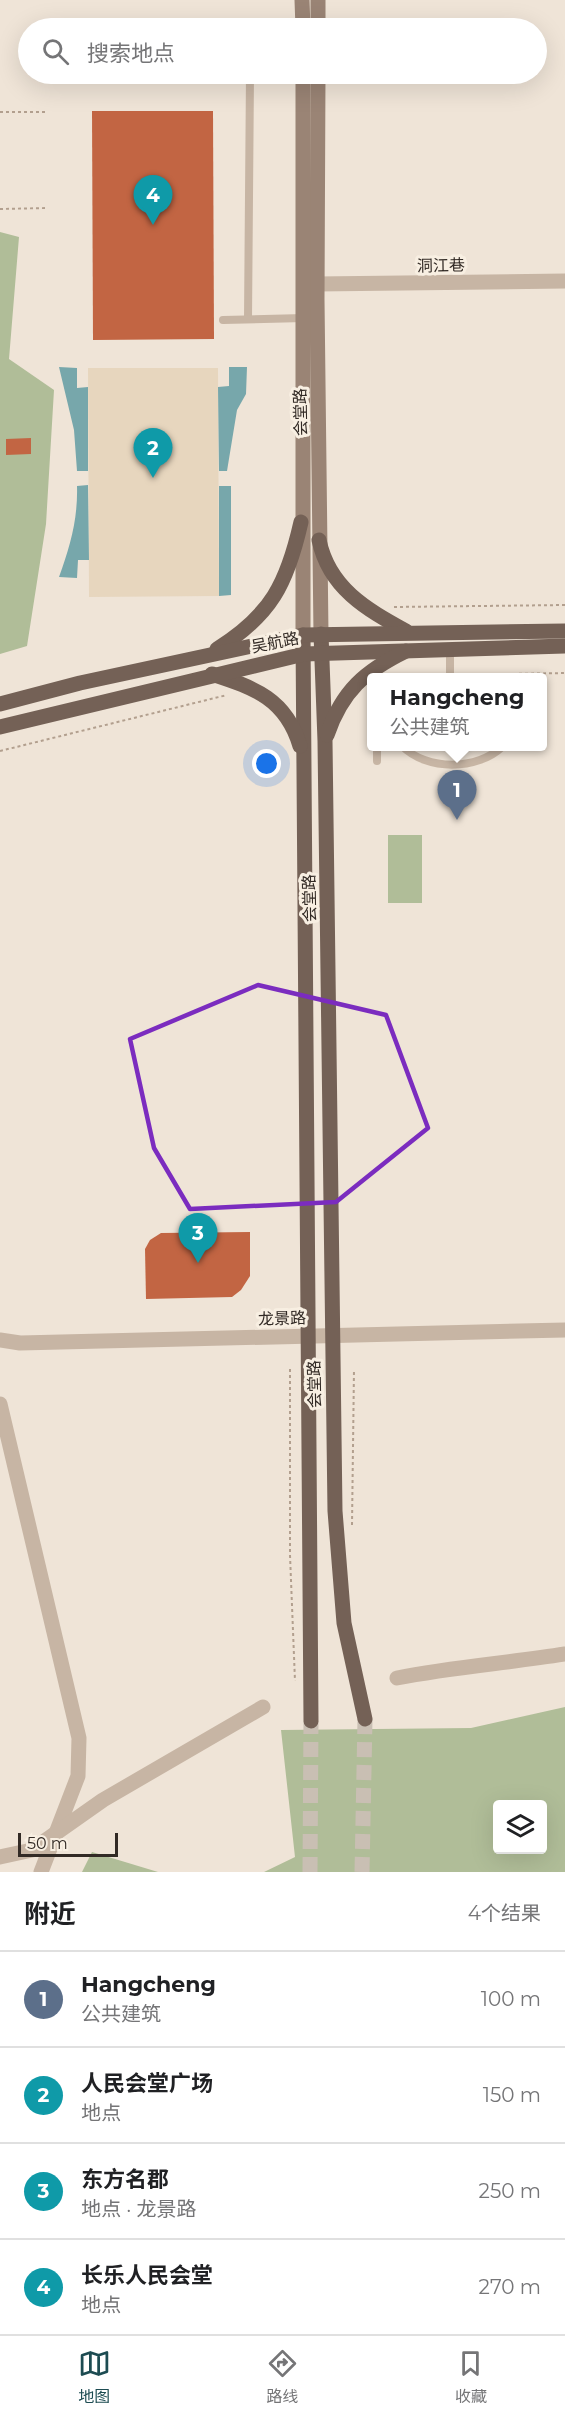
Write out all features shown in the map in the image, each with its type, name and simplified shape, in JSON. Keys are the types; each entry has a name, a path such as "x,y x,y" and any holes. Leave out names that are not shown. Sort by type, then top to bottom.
{"main road":[{"path":"302,0 303,18"},
{"path":"318,0 318,18"},
{"name":"会堂路","path":"303,84 304,318 301,522 304,654 311,1721"},
{"name":"会堂路","path":"318,84 319,540 325,741 332,1335 338,1566 344,1623 365,1719"},
{"path":"208,655 255,621 275,597 287,574 301,522"},
{"path":"319,540 327,566 349,595 368,610 409,632"},
{"name":"吴航路","path":"0,704 303,635 565,631"},
{"name":"吴航路","path":"0,727 212,674 304,654 565,646"},
{"path":"369,673 410,649"},
{"path":"212,674 252,688 279,707 290,719 303,757"},
{"path":"325,741 331,724 350,688 367,675"}],"street":[{"name":"洞江巷","path":"317,284 565,281"},
{"name":"龙景路","path":"0,1340 20,1343 565,1330"},
{"path":"0,1340 0,1346"},
{"path":"0,1404 80,1738 78,1776 41,1872"},
{"path":"397,1678 447,1668 483,1667 565,1654"},
{"path":"0,1857 32,1850 103,1800 263,1707"}],"lane":[{"path":"248,319 250,84"},
{"path":"223,320 304,318"},
{"path":"450,648 450,673"},
{"path":"377,751 377,761"},
{"path":"406,751 424,760 459,764 480,760 496,751"}],"path":[{"path":"0,112 48,112"},
{"path":"0,209 48,208"},
{"path":"390,606 565,605"},
{"path":"547,673 565,673"},
{"path":"0,751 215,696 235,695"},
{"path":"290,1369 291,1555 295,1687"},
{"path":"352,1528 354,1369"}],"highlighted area":[{"path":"258,985 386,1015 428,1128 336,1202 190,1209 154,1148 130,1039"}],"green space":[{"path":"0,232 19,237 9,359 54,390 46,524 27,646 0,654"},
{"path":"388,835 422,835 422,903 388,903"},
{"path":"565,1707 565,1872 264,1872 295,1857 281,1730 471,1728"},
{"path":"92,1852 158,1872 82,1872"}],"shaded area":[{"path":"88,368 218,368 219,596 89,597"}],"water":[{"path":"59,367 77,368 77,388 88,387 88,471 77,471 74,430"},
{"path":"229,367 247,367 246,394 237,410 227,471 219,471 218,387 229,386"},
{"path":"88,485 89,560 78,560 77,578 59,577 72,533 77,486"},
{"path":"219,486 231,486 231,595 219,596"}],"building":[{"path":"92,111 213,111 214,339 93,340"},
{"path":"31,438 31,454 6,455 6,439"},
{"path":"250,1232 250,1276 241,1290 232,1297 146,1299 145,1249 150,1240 161,1233"}],"tunnel":[{"path":"362,1872 365,1719"},
{"path":"310,1872 311,1721"}],"place":[{"name":"长乐人民会堂","path":"153,225"},
{"name":"人民会堂广场","path":"153,478"},
{"name":"Hangcheng","path":"457,820"},
{"name":"东方名郡","path":"198,1263"}]}
